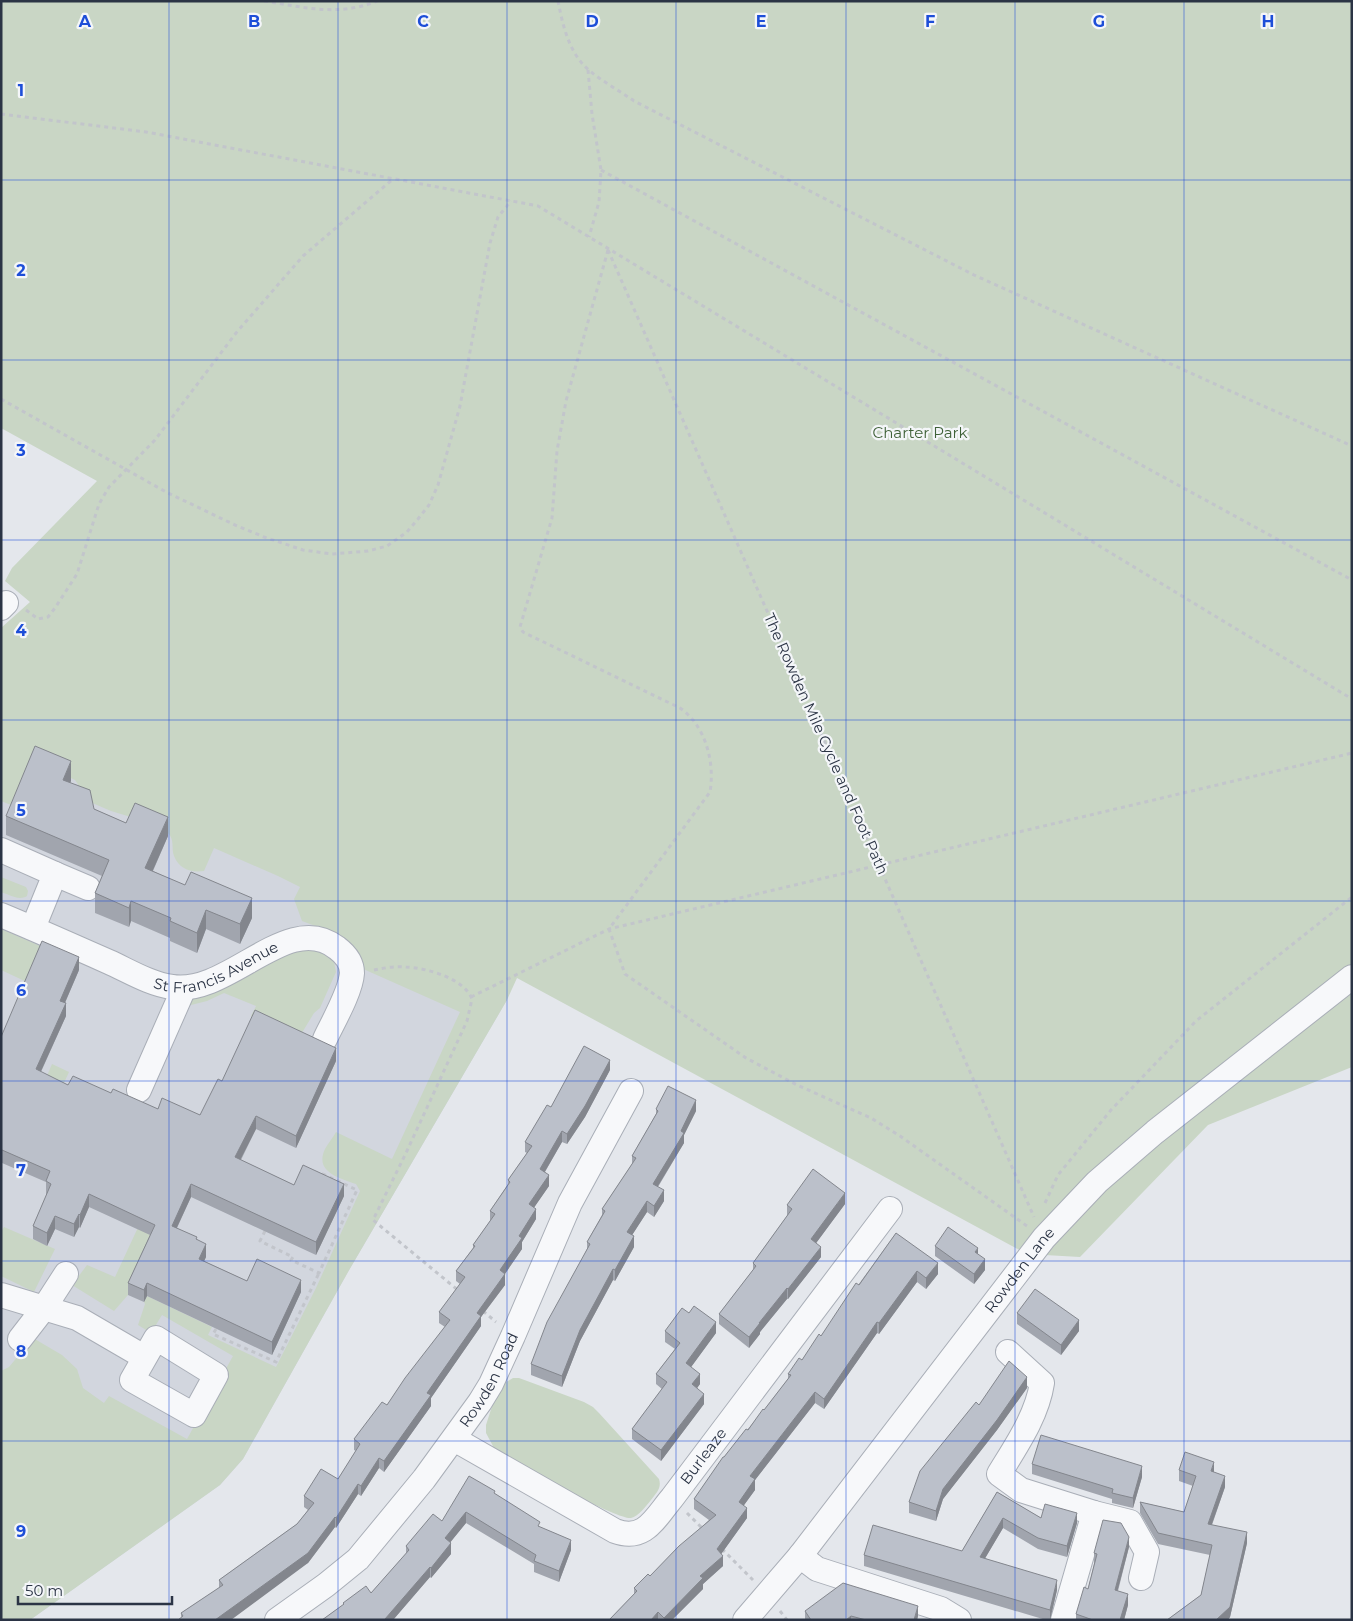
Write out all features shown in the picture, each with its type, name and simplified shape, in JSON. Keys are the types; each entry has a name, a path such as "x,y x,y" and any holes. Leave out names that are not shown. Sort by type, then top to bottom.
{"street":[{"path":"1,850 88,888"},
{"path":"33,928 55,874"},
{"name":"St Francis Avenue","path":"1,915 143,978 172,987 184,988 214,980 245,965 280,944 298,938 312,938 332,944 347,958 352,973"},
{"path":"325,1039 348,990 352,973"},
{"name":"Rowden Lane","path":"744,1620 800,1556 1044,1238 1098,1182 1155,1132 1352,977"},
{"path":"139,1090 184,988"},
{"name":"Rowden Road","path":"277,1620 326,1585 358,1559 424,1479 480,1402 491,1384 514,1336 570,1203 631,1091"},
{"name":"Burleaze","path":"454,1439 616,1531 633,1535 640,1532 646,1528 672,1498 890,1209"},
{"path":"20,1339 44,1308 66,1274"},
{"path":"1,1294 77,1318 144,1357"},
{"path":"1008,1352 1042,1383 1040,1398 1027,1427 999,1474 1021,1490 1094,1513 1130,1522 1147,1552 1141,1578"},
{"path":"1063,1620 1094,1513"},
{"path":"800,1556 817,1568 941,1608 958,1620"}],"path":[{"path":"264,1 331,10 348,10 377,1"},
{"path":"558,1 564,30 574,51 588,70 634,101 974,275 1352,446"},
{"path":"588,70 592,114 601,170 599,202 589,237"},
{"path":"1,114 146,132 538,206 1352,699"},
{"path":"601,170 1352,580"},
{"path":"4,606 24,608 38,619 48,617 77,574 99,504 109,487 155,440 236,333 303,256 393,179"},
{"path":"1,400 166,492 235,525 277,542 303,550 332,554 352,554 387,546 399,538 418,520 429,505 438,485 460,406 490,243 498,217 511,201"},
{"path":"608,250 566,402 557,451 552,518 521,630 686,713 694,722 710,757 712,779 710,792 609,929"},
{"name":"The Rowden Mile Cycle and Foot Path","path":"608,250 1044,1238"},
{"path":"471,997 609,929 1352,754"},
{"path":"1044,1238 1045,1202 1058,1175 1111,1110 1196,1021 1352,897"},
{"path":"609,929 625,974 746,1058 797,1085 871,1118 900,1136 1044,1238"},
{"path":"352,973 405,967 429,970 458,983 471,997 467,1020 373,1220 460,1292"},
{"path":"216,1329 213,1334 276,1362 357,1190 323,1174 320,1179"},
{"path":"264,1231 260,1241 292,1257 291,1260 318,1273"},
{"path":"476,1305 514,1336"},
{"path":"672,1498 706,1532"},
{"path":"720,1546 767,1594 787,1620"}],"shaded area":[{"path":"50,732 507,1000 348,1272 243,1459 220,1485 30,1620 1,1620 1,741"}],"green space":[{"name":"Charter Park","path":"1,1 1352,1 1352,1067 1208,1125 1080,1257 1027,1254 517,978 507,1000 348,1272 243,1459 220,1485 30,1620 1,1620 1,1371 9,1367 33,1338 62,1355 77,1369 83,1388 104,1403 109,1396 187,1439 233,1356 162,1315 151,1333 138,1325 147,1296 212,1327 208,1335 276,1367 316,1288 360,1191 356,1184 330,1173 326,1169 323,1163 325,1149 336,1132 392,1159 460,1012 361,968 318,927 302,921 294,899 300,887 214,848 204,871 186,869 176,860 172,841 168,833 90,802 75,780 48,767 11,805 1,801 1,628 30,602 5,581 12,568 97,481 1,428"},
{"path":"1,877 26,887 28,891 27,896 18,898 1,892"},
{"path":"1,929 80,963 77,969 29,983 1,970"},
{"path":"307,946 331,958 336,972 320,1008 314,1013 300,1036 251,1016 256,1006 224,993 207,1001 187,1006 190,998 271,956"},
{"path":"52,1064 69,1072 64,1083 73,1087 29,1118"},
{"path":"154,1193 172,1201 128,1295 114,1311 72,1285 87,1265 115,1277"},
{"path":"4,1227 55,1249 34,1292 1,1276 1,1232"},
{"path":"513,1378 519,1378 584,1402 599,1413 659,1479 660,1485 658,1490 640,1513 631,1518 606,1510 539,1476 494,1448 486,1433 486,1425 496,1394 501,1385"}],"building":[{"path":"35,746 71,761 63,780 90,790 94,809 126,823 135,803 168,817 145,868 185,885 191,872 252,898 240,924 206,910 197,933 170,921 171,918 131,901 129,908 95,893 109,860 6,816"},
{"path":"42,941 79,957 60,1001 66,1003 36,1069 68,1085 73,1076 111,1093 113,1089 158,1109 162,1098 200,1115 218,1079 222,1081 255,1010 336,1048 296,1136 256,1116 235,1157 294,1185 303,1165 344,1184 316,1242 191,1184 172,1226 197,1237 196,1239 206,1244 199,1259 247,1281 257,1259 301,1280 272,1342 147,1283 144,1290 128,1283 155,1225 89,1194 74,1224 55,1216 47,1233 33,1226 51,1184 46,1181 50,1171 1,1151 1,1037"},
{"path":"584,1046 610,1060 585,1106 567,1134 562,1131 540,1169 549,1175 529,1204 536,1209 519,1236 522,1238 500,1270 505,1274 477,1313 481,1316 427,1393 431,1395 384,1461 379,1458 361,1486 358,1484 336,1518 308,1553 215,1620 178,1620 183,1616 181,1613 223,1585 219,1580 297,1524 314,1503 304,1496 321,1469 338,1479 360,1444 354,1439 382,1402 387,1405 405,1378 450,1320 439,1312 465,1277 456,1271 475,1246 473,1245 495,1214 490,1211 510,1182 508,1180 532,1146 525,1142 547,1105 551,1107"},
{"path":"668,1086 696,1100 681,1131 684,1133 653,1184 664,1190 654,1206 647,1201 627,1232 634,1236 615,1270 613,1269 580,1330 562,1376 531,1364 547,1322 590,1244 587,1242 605,1211 602,1209 636,1158 632,1156 658,1111 656,1109"},
{"path":"813,1169 845,1193 811,1239 821,1247 749,1337 719,1314 756,1266 753,1263 792,1209 787,1205"},
{"path":"948,1227 978,1248 975,1252 985,1259 974,1274 935,1246"},
{"path":"896,1233 938,1263 926,1278 917,1271 879,1323 877,1322 824,1399 815,1392 750,1476 755,1479 739,1502 747,1508 717,1549 723,1556 700,1576 703,1578 664,1618 658,1612 651,1620 609,1620 637,1591 634,1588 648,1574 650,1576 679,1546 716,1515 694,1499 723,1457 746,1429 748,1430 791,1375 788,1374 799,1358 802,1360 819,1334 821,1336 856,1283 859,1285"},
{"path":"1035,1289 1079,1320 1061,1345 1017,1313"},
{"path":"694,1306 716,1322 686,1363 700,1374 692,1384 704,1394 661,1450 632,1429 667,1382 656,1374 680,1343 665,1331 682,1308 689,1313"},
{"path":"1009,1361 1027,1377 997,1420 943,1489 936,1511 909,1502 920,1471 976,1402 979,1405"},
{"path":"1041,1435 1142,1466 1133,1498 1112,1493 1113,1489 1032,1464"},
{"path":"1185,1452 1214,1462 1211,1471 1225,1476 1208,1524 1247,1532 1230,1607 1216,1620 1167,1620 1201,1595 1212,1545 1158,1533 1140,1502 1184,1512 1196,1476 1179,1470"},
{"path":"469,1476 495,1491 494,1493 540,1522 538,1526 571,1540 559,1571 534,1561 536,1555 466,1512 445,1538 451,1543 384,1620 322,1620 366,1586 371,1593 409,1550 406,1546 433,1514 442,1521"},
{"path":"997,1492 1041,1518 1045,1504 1077,1513 1067,1546 1038,1538 1003,1518 980,1557 1057,1580 1050,1610 864,1555 873,1525 962,1551"},
{"path":"1103,1520 1121,1523 1129,1537 1115,1590 1128,1594 1120,1620 1093,1620 1076,1614 1084,1587 1088,1589 1097,1554 1094,1553"},
{"path":"843,1583 918,1606 914,1620 866,1620 851,1616 846,1620 811,1620 805,1611"}]}
